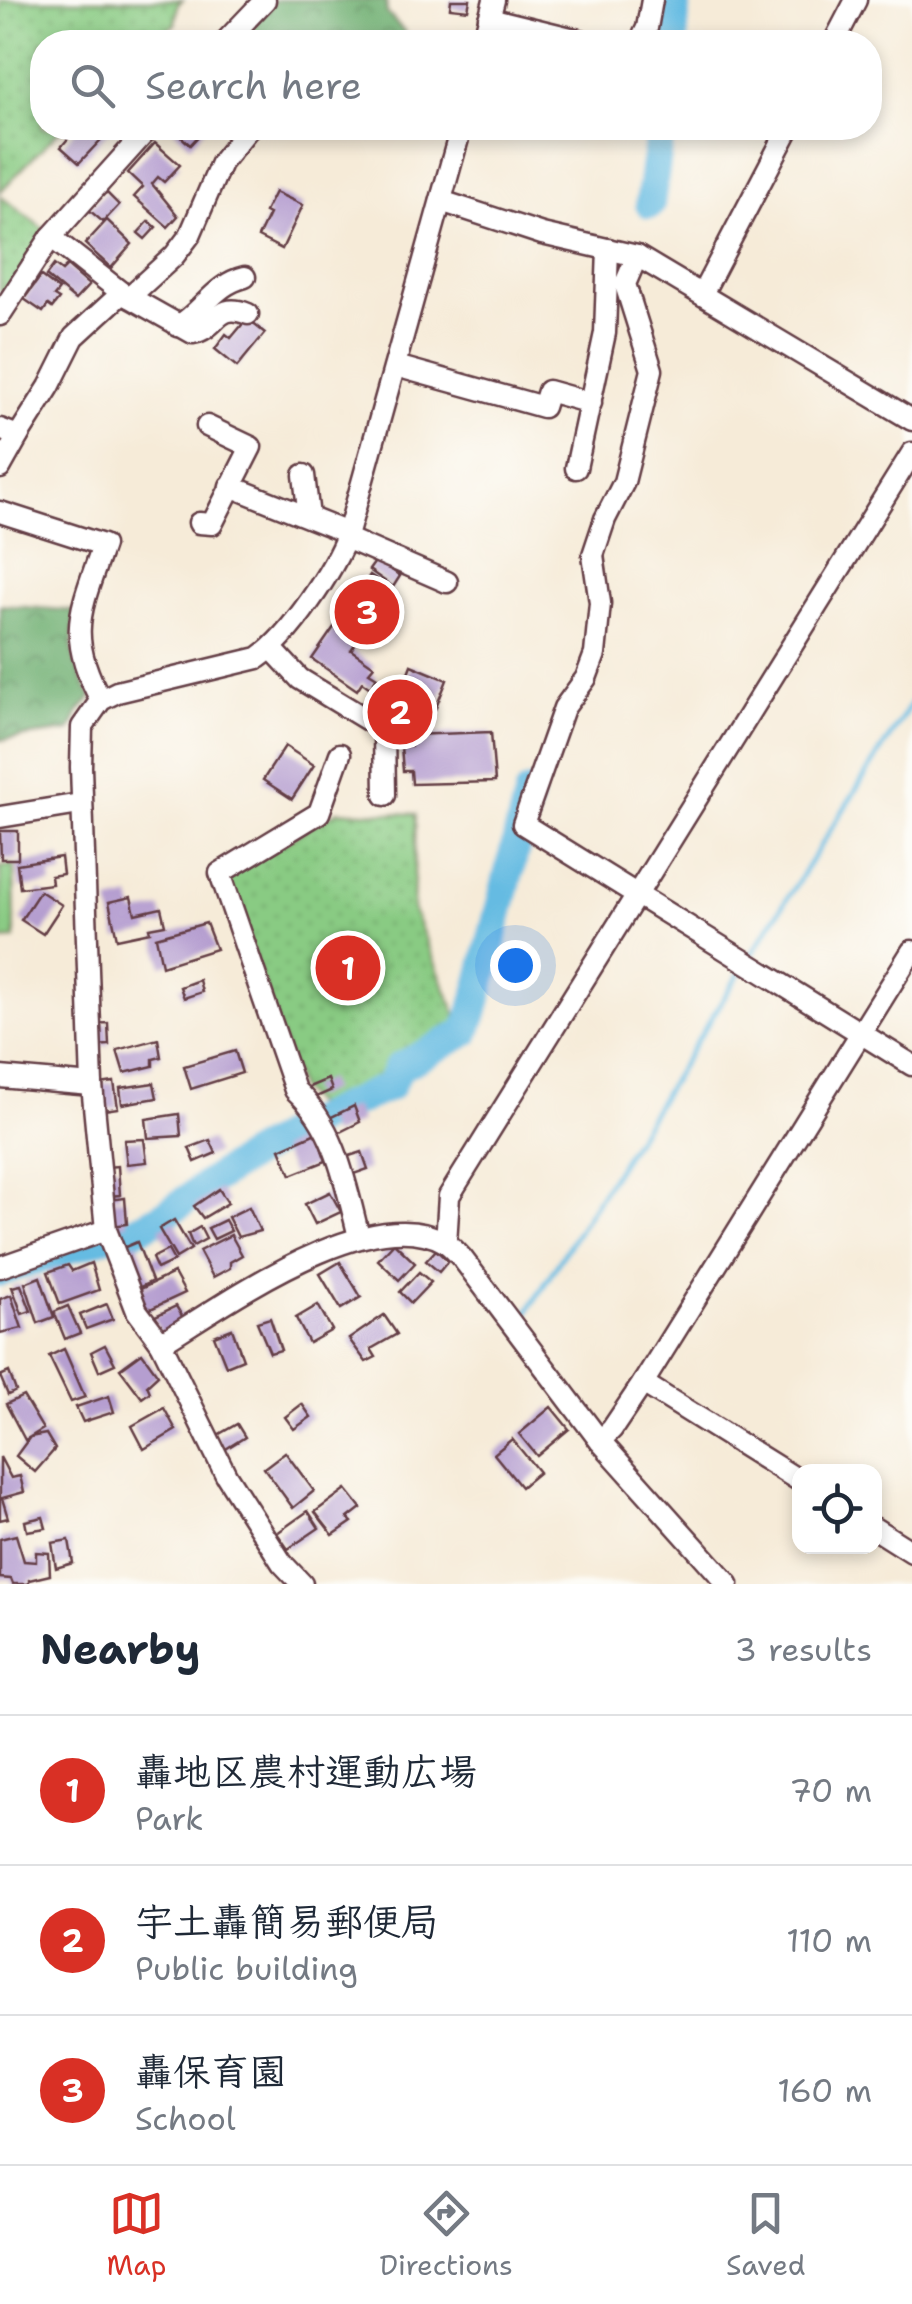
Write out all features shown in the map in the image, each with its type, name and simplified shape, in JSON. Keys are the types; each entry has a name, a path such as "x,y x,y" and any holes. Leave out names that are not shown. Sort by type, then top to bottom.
{"street":[{"path":"236,30 265,0"},
{"path":"646,30 652,0"},
{"path":"840,30 856,0"},
{"path":"492,9 552,30"},
{"path":"0,315 51,238 138,140"},
{"path":"0,468 9,432 48,387 74,337 174,256 190,235 221,163 239,140"},
{"path":"302,1584 281,1573 226,1475 161,1343 137,1312 106,1230 92,1084 80,804 82,727 101,700 117,692 244,664 272,648 302,609 347,536 458,140"},
{"path":"702,294 783,140"},
{"path":"442,201 542,234 637,256 912,420"},
{"path":"51,238 125,295 193,333 203,331 223,312 235,308 248,314"},
{"path":"576,468 605,333 608,248"},
{"path":"637,256 624,284 652,370 624,482 604,518 593,555 600,603 595,654 586,678 564,708 524,824 912,1065"},
{"path":"178,326 228,281 245,277"},
{"path":"396,366 543,408 548,391 592,403"},
{"path":"199,523 212,524 251,447 207,426"},
{"path":"446,1242 449,1196 912,453"},
{"path":"304,475 309,517"},
{"path":"230,486 309,517 447,582"},
{"path":"0,512 103,545 80,614 78,645 86,672 101,700"},
{"path":"272,648 300,679 384,730 385,795"},
{"path":"340,754 319,812 220,873 295,1090 312,1105 341,1165 359,1237"},
{"path":"0,817 80,804"},
{"path":"600,1441 643,1383 912,951"},
{"path":"0,1077 92,1084"},
{"path":"0,1267 106,1230"},
{"path":"161,1343 324,1249 359,1237 418,1233 446,1242 600,1441 728,1584"},
{"path":"643,1383 792,1476"},
{"path":"882,1533 912,1552"}],"green space":[{"path":"0,0 183,0 178,4 175,24 168,30 30,30 30,140 50,140 0,192"},
{"path":"275,0 386,0 387,13 403,30 249,30"},
{"path":"0,196 49,233 7,293 0,289"},
{"path":"0,605 75,611 74,657 92,697 70,731 0,740"},
{"path":"338,811 416,814 413,909 461,1026 385,1070 388,1081 320,1112 299,1089 227,876"},
{"path":"14,865 15,939 0,940 0,867"}],"building":[{"path":"451,0 470,0 468,10 450,8"},
{"path":"67,140 101,140 79,163 61,147"},
{"path":"155,143 180,165 164,182 158,177 152,184 178,216 168,227 134,197 143,187 128,173"},
{"path":"106,192 119,205 103,222 89,210"},
{"path":"275,192 303,205 282,249 258,237"},
{"path":"107,220 132,244 111,268 85,244"},
{"path":"149,221 156,227 145,239 138,233"},
{"path":"54,265 62,271 67,266 89,285 75,300 46,276"},
{"path":"41,276 59,290 54,296 59,299 43,312 24,299"},
{"path":"247,319 265,333 237,367 215,349 226,334 231,338"},
{"path":"377,559 400,576 393,587 369,570"},
{"path":"370,575 392,590 351,650 374,666 369,672 377,677 370,688 362,682 357,690 312,659"},
{"path":"411,665 447,680 433,715 421,710 425,700 401,691"},
{"path":"397,696 411,701 402,725 388,720"},
{"path":"491,732 495,782 412,784 411,771 403,771 401,746 411,746 411,735"},
{"path":"285,746 314,765 292,799 263,780"},
{"path":"0,831 18,831 18,859 1,859"},
{"path":"61,857 63,874 51,876 52,884 20,888 17,864"},
{"path":"40,891 62,905 43,934 21,920"},
{"path":"131,897 135,914 161,908 165,925 117,939 109,902"},
{"path":"206,923 216,949 162,966 156,937"},
{"path":"199,980 202,992 184,998 180,987"},
{"path":"108,1023 109,1045 93,1046 92,1024"},
{"path":"158,1039 161,1057 153,1059 153,1066 124,1073 117,1050"},
{"path":"235,1051 242,1073 191,1089 184,1066"},
{"path":"328,1079 332,1090 314,1098 309,1087"},
{"path":"114,1082 118,1108 104,1110 100,1084"},
{"path":"154,1083 157,1098 122,1104 120,1088"},
{"path":"354,1106 360,1122 332,1136 325,1120"},
{"path":"179,1114 181,1136 148,1138 146,1119"},
{"path":"316,1133 326,1161 291,1175 280,1149"},
{"path":"144,1139 147,1162 127,1164 124,1140"},
{"path":"210,1140 216,1153 195,1162 189,1148"},
{"path":"362,1152 368,1169 351,1175 346,1157"},
{"path":"118,1166 120,1195 108,1196 106,1167"},
{"path":"219,1189 228,1203 203,1218 194,1206"},
{"path":"330,1192 341,1212 315,1224 305,1204"},
{"path":"125,1198 127,1224 111,1226 109,1200"},
{"path":"249,1207 260,1231 238,1237 228,1217"},
{"path":"174,1220 191,1249 176,1258 159,1229"},
{"path":"225,1220 231,1231 214,1239 208,1228"},
{"path":"200,1227 206,1239 193,1246 188,1234"},
{"path":"231,1235 242,1255 230,1262 230,1268 213,1277 199,1251"},
{"path":"137,1242 152,1281 132,1291 118,1250"},
{"path":"394,1243 415,1263 399,1280 378,1260"},
{"path":"168,1250 174,1261 157,1269 152,1258"},
{"path":"436,1250 448,1261 439,1272 426,1261"},
{"path":"340,1262 361,1297 341,1309 320,1274"},
{"path":"91,1263 99,1290 60,1304 48,1272 68,1265 72,1271"},
{"path":"419,1272 431,1282 411,1303 400,1292"},
{"path":"174,1273 185,1293 144,1312 134,1292"},
{"path":"40,1277 54,1317 38,1323 25,1283"},
{"path":"21,1285 31,1311 22,1314 12,1287"},
{"path":"11,1295 22,1328 0,1333 0,1299"},
{"path":"107,1304 113,1319 86,1329 80,1315"},
{"path":"318,1305 332,1330 309,1343 296,1318"},
{"path":"68,1306 80,1333 65,1339 54,1312"},
{"path":"176,1306 185,1321 161,1334 153,1317"},
{"path":"384,1315 397,1334 371,1349 376,1357 366,1362 349,1339"},
{"path":"270,1318 281,1350 270,1353 257,1322"},
{"path":"232,1329 243,1359 226,1366 214,1336"},
{"path":"105,1345 115,1364 99,1371 91,1352"},
{"path":"64,1349 85,1397 71,1402 49,1356"},
{"path":"142,1353 158,1375 147,1385 150,1392 142,1398 120,1369"},
{"path":"9,1372 16,1391 8,1395 0,1376"},
{"path":"23,1396 43,1429 25,1440 6,1404"},
{"path":"109,1396 114,1412 83,1422 76,1407"},
{"path":"302,1404 311,1417 294,1429 285,1417"},
{"path":"551,1407 569,1429 537,1456 519,1434"},
{"path":"164,1408 176,1430 144,1449 132,1426"},
{"path":"237,1424 245,1437 224,1450 216,1436"},
{"path":"46,1434 55,1449 35,1472 16,1456 30,1437"},
{"path":"512,1439 539,1472 521,1487 494,1454"},
{"path":"285,1452 314,1491 293,1508 264,1468"},
{"path":"0,1457 11,1478 20,1476 24,1492 2,1498 8,1518 0,1520"},
{"path":"346,1489 361,1508 348,1518 352,1522 333,1535 315,1512"},
{"path":"308,1511 319,1528 288,1549 277,1533"},
{"path":"43,1517 46,1528 27,1531 25,1521"},
{"path":"16,1535 24,1561 36,1562 36,1552 49,1553 50,1575 29,1580 29,1584 13,1584 11,1579 0,1578 0,1539"},
{"path":"69,1540 73,1563 56,1568 52,1543"}],"waterway":[{"path":"674,30 676,0"},
{"path":"650,204 659,140"},
{"path":"748,960 912,702"},
{"path":"119,1235 161,1217 285,1136 390,1086 398,1068 466,1032 529,793"},
{"path":"526,1314 742,969"},
{"path":"0,1278 105,1243"}],"place":[{"name":"轟保育園","path":"367,612"},
{"name":"宇土轟簡易郵便局","path":"400,712"},
{"name":"轟地区農村運動広場","path":"348,968"}]}
